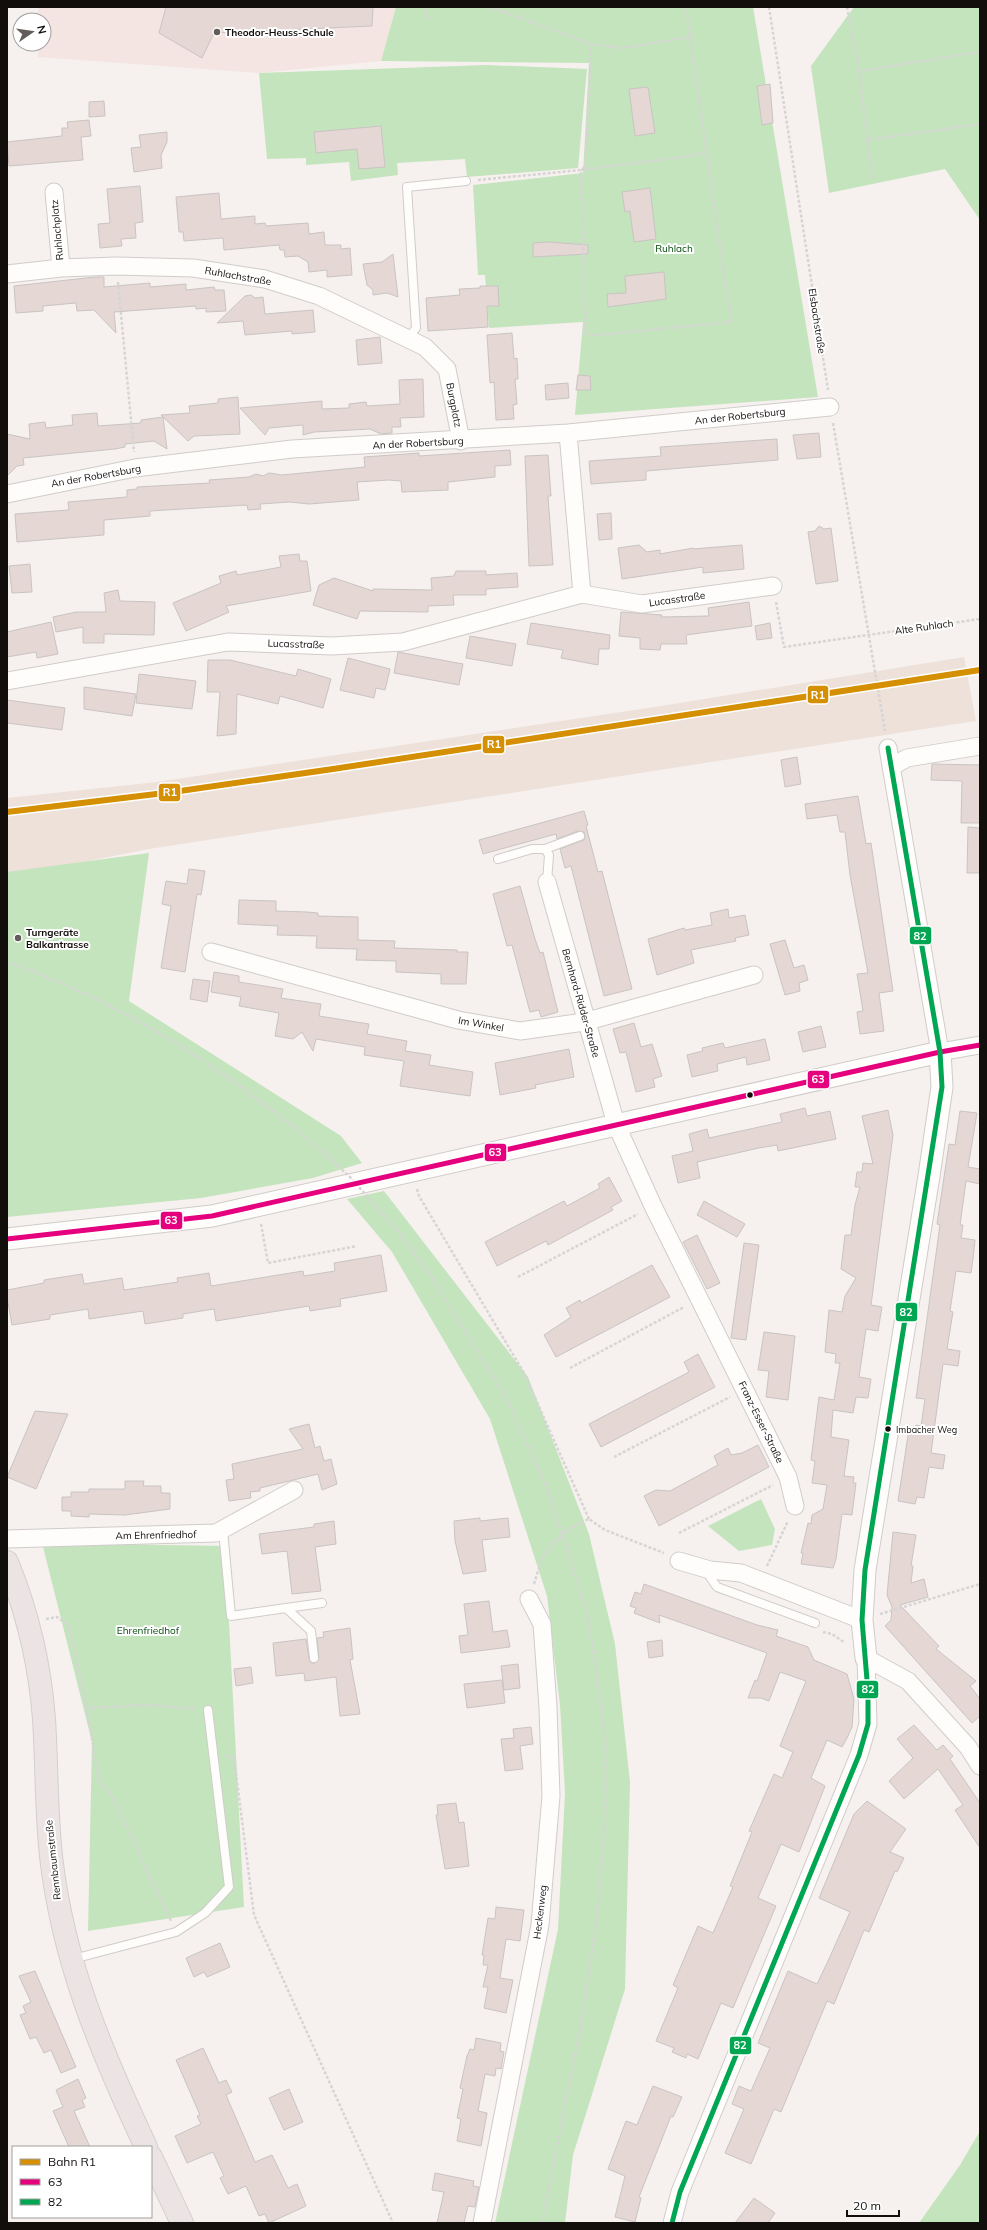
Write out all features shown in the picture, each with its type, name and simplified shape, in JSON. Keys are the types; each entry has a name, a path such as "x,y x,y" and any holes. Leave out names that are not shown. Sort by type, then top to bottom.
{"main road":[{"name":"Rennbaumstraße","path":"7,1562 28,1623 44,1718 46,1789 51,1856 59,1913 71,1960 88,2014 146,2146"},
{"path":"152,2160 182,2223"}],"street":[{"name":"Ruhlachplatz","path":"54,192 61,268"},
{"name":"Ruhlachstraße","path":"7,274 61,268 116,266 193,268 265,279 319,296 425,347 447,369"},
{"name":"Burgplatz","path":"447,369 461,441"},
{"name":"An der Robertsburg","path":"7,494 135,468 292,449 461,441 568,433 830,407"},
{"path":"568,433 582,594"},
{"name":"Lucasstraße","path":"7,681 228,642 332,646 403,642 582,594 642,604 773,586"},
{"path":"891,767 907,758 980,746"},
{"path":"672,2223 680,2192 859,1755 868,1724 866,1658 862,1620 865,1570 942,1087 940,1052 888,748"},
{"name":"Bernhard-Ridder-Straße","path":"547,882 616,1124"},
{"name":"Im Winkel","path":"211,952 458,1020 520,1031 586,1021 754,975"},
{"path":"7,1239 212,1216 616,1124 940,1052 980,1045"},
{"name":"Franz-Esser-Straße","path":"616,1124 653,1206 788,1477 795,1506"},
{"name":"Am Ehrenfriedhof","path":"7,1539 216,1533 294,1490"},
{"path":"679,1561 710,1570 741,1573 761,1579 862,1620"},
{"name":"Heckenweg","path":"482,2223 540,1925 551,1796 548,1708 542,1624 529,1599"},
{"path":"866,1658 908,1681 968,1747 980,1766"}],"lane":[{"path":"408,339 416,328 407,187 466,181"},
{"path":"498,859 532,849 545,849 580,836"},
{"path":"545,849 549,855 547,882"},
{"path":"223,1530 231,1616 322,1603"},
{"path":"710,1570 710,1577 716,1587 815,1623"},
{"path":"286,1608 311,1631 314,1658"},
{"path":"71,1960 176,1932 205,1913 229,1887 208,1710"}],"path":[{"path":"424,7 429,18"},
{"path":"490,7 590,44 622,48 690,37"},
{"path":"581,170 586,336 731,322 686,7"},
{"name":"Elsbachstraße","path":"769,7 830,407 867,634 888,748"},
{"path":"847,7 859,71 872,178"},
{"path":"581,170 586,166 590,44"},
{"path":"859,71 980,52"},
{"path":"868,140 980,124"},
{"path":"466,181 581,170 691,156 706,152"},
{"path":"116,266 135,468"},
{"name":"Alte Ruhlach","path":"773,586 784,647 980,619"},
{"path":"7,962 81,992 143,1024 200,1059 293,1126 352,1178 396,1229 430,1275 505,1396 545,1483 585,1604 596,1666 605,1740 605,1817 596,1918 581,2025 542,2223"},
{"path":"419,1196 524,1373 589,1520 605,1530 660,1550 679,1561"},
{"path":"258,1206 268,1263 357,1246"},
{"path":"518,1277 653,1206"},
{"path":"570,1368 699,1299"},
{"path":"614,1457 744,1389"},
{"path":"679,1534 788,1477"},
{"path":"761,1579 795,1506"},
{"path":"529,1599 544,1557 563,1534 576,1524 589,1520"},
{"path":"862,1620 980,1584"},
{"path":"28,1623 56,1617 69,1626 87,1708 99,1783 109,1790 176,1932"},
{"path":"822,1632 832,1634"},
{"path":"87,1708 150,1705 208,1710"},
{"path":"213,1756 234,1757 254,1915 393,2223"}],"shaded area":[{"name":"Theodor-Heuss-Schule","path":"39,7 396,7 381,61 259,73 38,57 38,52 52,52 52,12 37,12"},
{"path":"964,657 976,721 149,849 7,877 7,798 157,782 661,706"}],"green space":[{"name":"Ruhlach","path":"396,7 753,7 818,397 575,415 583,322 489,328 485,275 478,275 473,185 583,173 589,63 381,61"},
{"path":"854,7 980,7 980,220 945,169 829,193 811,66"},
{"path":"486,65 587,69 578,168 467,177 465,159 397,163 398,175 351,181 349,162 306,165 306,158 267,159 259,73"},
{"path":"149,853 129,1001 341,1136 362,1163 313,1178 201,1198 7,1217 7,872"},
{"path":"384,1191 528,1377 589,1534 615,1644 630,1782 625,1989 573,2155 565,2223 495,2223 558,1929 565,1793 560,1705 547,1596 490,1419 392,1252 347,1199"},
{"path":"761,1499 775,1529 772,1545 739,1551 708,1526"},
{"name":"Ehrenfriedhof","path":"42,1543 225,1546 244,1907 88,1931 92,1742"},
{"path":"980,2131 980,2223 919,2223 960,2165"}],"building":[{"path":"166,7 373,7 372,26 214,33 202,58 159,33"},
{"path":"770,84 773,123 762,125 757,86"},
{"path":"648,87 655,133 635,136 629,89"},
{"path":"104,101 105,116 89,117 89,102"},
{"path":"89,120 91,136 81,137 83,160 9,166 7,142 62,136 62,128 68,128 67,122"},
{"path":"381,126 385,167 359,169 357,149 316,153 314,132"},
{"path":"167,132 167,142 161,155 162,168 134,172 131,148 141,147 139,135"},
{"path":"140,186 143,222 135,223 136,238 121,239 122,246 100,248 98,224 110,223 107,189"},
{"path":"650,188 656,239 634,242 630,211 625,212 622,192"},
{"path":"219,193 221,219 255,216 255,224 265,223 266,226 308,223 309,234 324,232 325,245 341,245 341,249 350,248 352,275 327,277 327,270 309,272 308,262 298,256 285,257 284,250 280,250 279,245 224,250 223,238 184,241 183,232 179,232 176,197"},
{"path":"549,242 588,245 588,254 533,257 533,243"},
{"path":"393,254 398,297 387,293 373,295 373,290 367,285 363,264 382,262"},
{"path":"664,272 666,299 608,307 607,294 626,293 625,276"},
{"path":"104,277 104,287 150,283 150,287 186,284 186,290 214,287 215,290 224,290 226,311 206,312 206,308 196,309 196,306 114,312 116,333 94,310 77,311 76,303 43,306 43,311 16,313 14,286"},
{"path":"480,286 498,286 499,306 487,306 488,327 428,331 426,298 460,295 459,289 480,288"},
{"path":"251,295 255,298 263,297 265,314 313,310 315,332 292,334 292,331 245,335 243,321 217,323 245,296"},
{"path":"512,333 514,359 517,358 518,379 515,379 517,404 513,405 514,419 496,420 494,382 490,383 487,335"},
{"path":"380,337 382,363 358,365 356,340"},
{"path":"578,375 590,376 591,390 576,390"},
{"path":"423,379 424,417 400,418 401,427 392,427 392,433 381,434 370,429 314,432 303,435 303,425 269,428 265,435 240,408 322,401 322,409 349,408 349,404 366,402 367,406 400,404 399,380"},
{"path":"568,383 569,398 546,400 545,385"},
{"path":"238,397 240,434 194,436 188,441 161,415 190,413 189,406 218,403 218,399"},
{"path":"97,413 98,426 141,423 141,420 163,417 167,449 154,441 125,444 125,447 115,449 23,458 24,465 17,466 7,476 7,434 30,439 29,424 45,422 46,428 73,425 72,415"},
{"path":"819,433 821,457 797,459 793,435"},
{"path":"777,439 778,460 646,471 646,480 591,484 589,461 661,456 660,447"},
{"path":"510,450 511,465 495,466 495,477 448,482 448,490 402,492 401,481 389,480 357,482 359,500 309,504 290,502 260,504 261,509 248,510 247,505 150,511 150,516 104,520 104,535 17,542 15,514 69,510 68,502 127,497 127,490 137,489 137,487 210,483 209,480 249,477 256,474 263,476 269,473 282,475 365,467 364,457 419,453 419,456"},
{"path":"548,455 551,496 548,496 553,565 529,566 525,456"},
{"path":"611,513 612,539 599,540 597,514"},
{"path":"819,526 824,529 831,528 838,581 816,584 808,532 815,531"},
{"path":"639,545 647,552 660,550 660,554 693,548 742,545 744,569 703,573 703,567 622,579 618,548"},
{"path":"299,554 300,561 307,561 311,591 226,606 229,612 186,631 173,603 221,583 219,576 236,571 237,575 281,567 279,556"},
{"path":"30,564 32,592 12,593 9,566"},
{"path":"456,571 486,571 486,575 517,573 518,587 486,589 486,595 453,595 454,605 428,606 428,612 360,611 357,619 313,605 319,585 334,578 373,591 373,589 432,590 431,578 454,576"},
{"path":"118,590 120,601 155,602 154,635 104,634 104,643 83,643 83,627 56,632 53,617 76,612 106,612 104,593"},
{"path":"749,602 752,626 686,635 687,644 661,644 660,650 640,649 640,638 619,636 621,612 662,615 661,617 709,616 708,608"},
{"path":"51,622 58,654 37,658 36,652 7,657 7,632"},
{"path":"531,623 610,635 609,649 599,649 598,665 561,658 563,650 527,644"},
{"path":"770,623 772,638 757,640 755,626"},
{"path":"470,636 516,644 512,666 466,658"},
{"path":"398,652 463,664 459,685 394,673"},
{"path":"348,658 390,669 385,690 376,688 374,698 340,690"},
{"path":"208,660 230,660 296,676 298,669 331,679 323,708 280,696 278,704 237,694 236,734 217,736 220,692 207,692"},
{"path":"139,674 196,681 192,709 136,703"},
{"path":"84,687 136,694 132,716 84,709"},
{"path":"7,700 65,708 62,730 7,723"},
{"path":"797,757 801,784 785,787 781,760"},
{"path":"932,764 980,765 980,823 961,823 962,781 931,780"},
{"path":"858,796 866,844 871,843 893,991 879,993 884,1031 860,1034 857,1012 863,1011 857,974 868,973 850,875 845,832 840,832 837,815 807,819 805,804"},
{"path":"584,811 588,825 586,826 598,872 602,871 632,989 604,996 571,866 565,868 560,849 584,840 584,832 578,831 557,839 556,834 483,854 479,840"},
{"path":"968,827 980,828 980,873 967,873"},
{"path":"189,869 205,871 201,895 197,894 185,972 161,968 171,906 162,904 166,881 187,884"},
{"path":"520,886 535,939 540,953 543,952 558,1012 541,1017 539,1010 530,1012 512,945 507,946 493,894"},
{"path":"239,900 276,901 276,911 318,913 318,916 358,917 358,940 395,941 394,948 457,950 457,952 468,952 466,984 441,984 441,974 396,972 396,961 356,960 357,949 316,948 317,936 277,935 278,926 238,924"},
{"path":"728,909 729,918 745,915 749,935 735,938 736,941 691,950 694,963 657,975 648,939 684,928 685,930 712,925 710,913"},
{"path":"785,940 794,968 804,965 808,980 799,983 800,991 785,995 770,944"},
{"path":"214,972 239,976 239,982 283,989 281,998 321,1004 319,1016 369,1024 367,1034 407,1041 405,1051 431,1055 429,1065 473,1072 470,1096 400,1086 404,1061 364,1055 365,1047 316,1039 313,1051 302,1032 293,1039 275,1036 279,1013 239,1006 241,997 211,992"},
{"path":"193,979 210,981 207,1002 190,999"},
{"path":"634,1023 641,1047 652,1044 662,1076 653,1079 655,1087 636,1092 626,1052 620,1053 613,1029"},
{"path":"821,1026 826,1047 803,1052 798,1032"},
{"path":"765,1039 770,1060 747,1065 746,1057 717,1064 718,1071 692,1077 687,1055 703,1051 702,1048 723,1043 725,1048"},
{"path":"569,1049 574,1077 535,1085 536,1088 500,1095 495,1063"},
{"path":"805,1108 807,1116 830,1111 836,1139 778,1151 777,1145 697,1162 700,1178 678,1183 672,1156 693,1151 689,1134 707,1129 709,1138 782,1122 780,1114"},
{"path":"888,1110 893,1135 871,1305 882,1307 878,1331 866,1329 859,1377 871,1379 868,1398 856,1397 853,1413 833,1410 831,1437 849,1440 844,1476 854,1477 853,1483 856,1483 852,1515 842,1514 836,1559 833,1568 801,1564 803,1553 801,1553 808,1523 811,1524 812,1515 823,1509 827,1485 812,1483 815,1461 811,1460 819,1397 834,1400 840,1363 835,1363 836,1354 825,1352 829,1310 842,1312 845,1296 856,1278 841,1269 845,1235 851,1235 855,1205 860,1187 855,1187 857,1172 862,1172 863,1163 873,1164 862,1116"},
{"path":"960,1111 977,1113 968,1167 980,1169 980,1184 966,1181 960,1225 963,1225 961,1238 975,1240 973,1259 971,1273 956,1271 950,1311 953,1312 947,1349 960,1351 958,1366 943,1364 931,1453 945,1455 943,1469 929,1467 924,1498 917,1497 915,1504 898,1501 909,1429 915,1430 916,1425 921,1426 925,1399 916,1398 940,1225 937,1224 949,1144 955,1145"},
{"path":"609,1177 622,1201 611,1207 613,1210 548,1245 546,1241 497,1266 485,1242 564,1201 567,1206 600,1188 598,1184"},
{"path":"704,1201 745,1224 737,1237 697,1215"},
{"path":"697,1235 720,1283 707,1289 683,1242"},
{"path":"744,1243 759,1245 746,1340 731,1338"},
{"path":"381,1255 387,1291 340,1299 341,1306 310,1311 309,1306 216,1321 214,1309 183,1314 183,1318 145,1324 143,1311 89,1319 88,1309 50,1315 50,1319 12,1325 7,1297 7,1290 44,1283 44,1280 82,1274 84,1284 122,1278 124,1290 178,1282 177,1278 209,1273 211,1286 303,1271 304,1276 335,1271 334,1263"},
{"path":"652,1265 670,1297 556,1357 544,1335 571,1317 566,1308 580,1300 581,1303"},
{"path":"764,1332 795,1336 788,1400 766,1397 769,1371 758,1370"},
{"path":"698,1354 715,1387 601,1447 589,1424 689,1372 684,1362"},
{"path":"35,1411 68,1414 36,1489 7,1477"},
{"path":"309,1424 315,1448 320,1446 324,1461 331,1459 337,1484 322,1490 318,1474 260,1488 260,1491 250,1492 251,1498 229,1501 226,1480 234,1479 232,1464 303,1449 289,1429"},
{"path":"758,1445 769,1467 659,1526 644,1496 656,1490 670,1491 718,1465 714,1456 728,1448 731,1455 742,1453"},
{"path":"125,1481 144,1481 143,1486 161,1486 161,1493 170,1493 170,1509 125,1515 89,1514 89,1517 71,1516 71,1511 62,1511 62,1497 71,1497 71,1492 89,1492 89,1489 125,1489"},
{"path":"480,1518 480,1521 508,1518 510,1537 482,1540 486,1571 463,1574 455,1541 454,1521"},
{"path":"334,1521 336,1544 315,1547 321,1591 292,1594 287,1551 262,1554 259,1534 314,1527 314,1524"},
{"path":"893,1532 916,1535 911,1566 913,1566 911,1583 924,1579 928,1597 900,1605 939,1646 936,1649 976,1681 970,1686 980,1699 980,1716 972,1723 885,1626 891,1620 892,1607 887,1595"},
{"path":"644,1584 757,1625 778,1630 776,1636 808,1647 814,1660 847,1674 854,1699 852,1727 847,1738 842,1747 827,1740 811,1778 825,1786 799,1852 781,1844 758,1898 776,1906 733,2008 721,2003 698,2059 687,2054 686,2058 672,2052 674,2048 656,2041 678,1988 673,1985 698,1926 713,1933 733,1887 730,1886 752,1832 749,1831 774,1774 782,1778 793,1752 780,1746 806,1681 780,1672 769,1701 761,1698 748,1698 755,1680 757,1681 767,1653 659,1615 660,1623 634,1613 636,1608 630,1606 635,1592 641,1594"},
{"path":"489,1601 493,1632 507,1630 510,1647 461,1653 459,1636 468,1635 464,1604"},
{"path":"350,1628 353,1659 350,1660 360,1714 340,1716 336,1677 305,1681 304,1673 276,1676 273,1643 306,1639 309,1659 311,1663 315,1663 319,1658 317,1638 324,1637 323,1632"},
{"path":"662,1640 663,1656 649,1658 647,1642"},
{"path":"518,1664 520,1688 504,1690 501,1666"},
{"path":"251,1667 253,1683 236,1686 234,1669"},
{"path":"502,1680 505,1703 467,1708 464,1684"},
{"path":"914,1725 937,1750 943,1745 953,1756 950,1759 980,1803 980,1848 955,1810 963,1805 938,1769 904,1799 889,1781 913,1758 897,1739"},
{"path":"531,1727 533,1744 520,1746 523,1769 505,1771 501,1739 514,1738 513,1729"},
{"path":"867,1801 906,1829 890,1852 904,1858 897,1872 895,1871 869,1932 864,1930 834,2004 827,2001 781,2112 774,2109 751,2164 725,2153 744,2109 732,2104 739,2086 751,2091 770,2048 758,2043 788,1971 817,1984 850,1912 819,1898 854,1814"},
{"path":"456,1803 459,1823 464,1822 469,1866 445,1869 436,1815 438,1815 437,1805"},
{"path":"496,1907 524,1910 520,1941 506,1939 500,1978 513,1980 506,2013 484,2008 488,1987 483,1987 488,1965 483,1965 484,1955 482,1955 488,1918 495,1919"},
{"path":"220,1943 230,1967 207,1977 204,1972 194,1977 186,1958"},
{"path":"35,1971 76,2067 61,2073 51,2050 44,2053 36,2037 30,2039 20,2015 26,2013 23,2006 31,2002 19,1976"},
{"path":"476,2038 501,2043 500,2051 504,2052 501,2069 496,2068 495,2076 485,2074 478,2111 487,2113 481,2146 457,2141 461,2119 457,2118 463,2089 460,2088 467,2056 470,2049 474,2050"},
{"path":"203,2048 219,2083 226,2080 232,2092 226,2095 255,2162 272,2155 288,2188 297,2184 306,2206 269,2223 265,2214 259,2216 246,2186 228,2194 220,2178 224,2176 213,2152 187,2163 175,2136 201,2124 197,2116 200,2115 176,2060"},
{"path":"78,2079 86,2098 82,2100 85,2107 74,2111 90,2146 69,2146 53,2111 63,2107 56,2090"},
{"path":"653,2086 682,2097 673,2117 671,2116 639,2197 641,2198 635,2222 615,2217 625,2176 608,2169 626,2121 637,2125"},
{"path":"289,2089 303,2122 284,2130 269,2098"},
{"path":"435,2173 474,2181 473,2186 479,2187 475,2207 468,2206 464,2223 437,2223 444,2192 432,2190"},
{"path":"754,2198 775,2213 768,2223 735,2223"}],"rail line":[{"name":"R1","path":"7,812 173,792 333,769 980,670"}],"transit line":[{"name":"82","path":"672,2223 680,2192 859,1755 868,1724 868,1692 862,1620 865,1570 942,1087 940,1052 888,748"},
{"name":"63","path":"7,1239 212,1216 940,1052 980,1045"}],"place":[{"name":"Theodor-Heuss-Schule","path":"217,32"},
{"name":"Turngeräte Balkantrasse","path":"18,938"},
{"name":"Imbacher Weg","path":"888,1429"}]}
